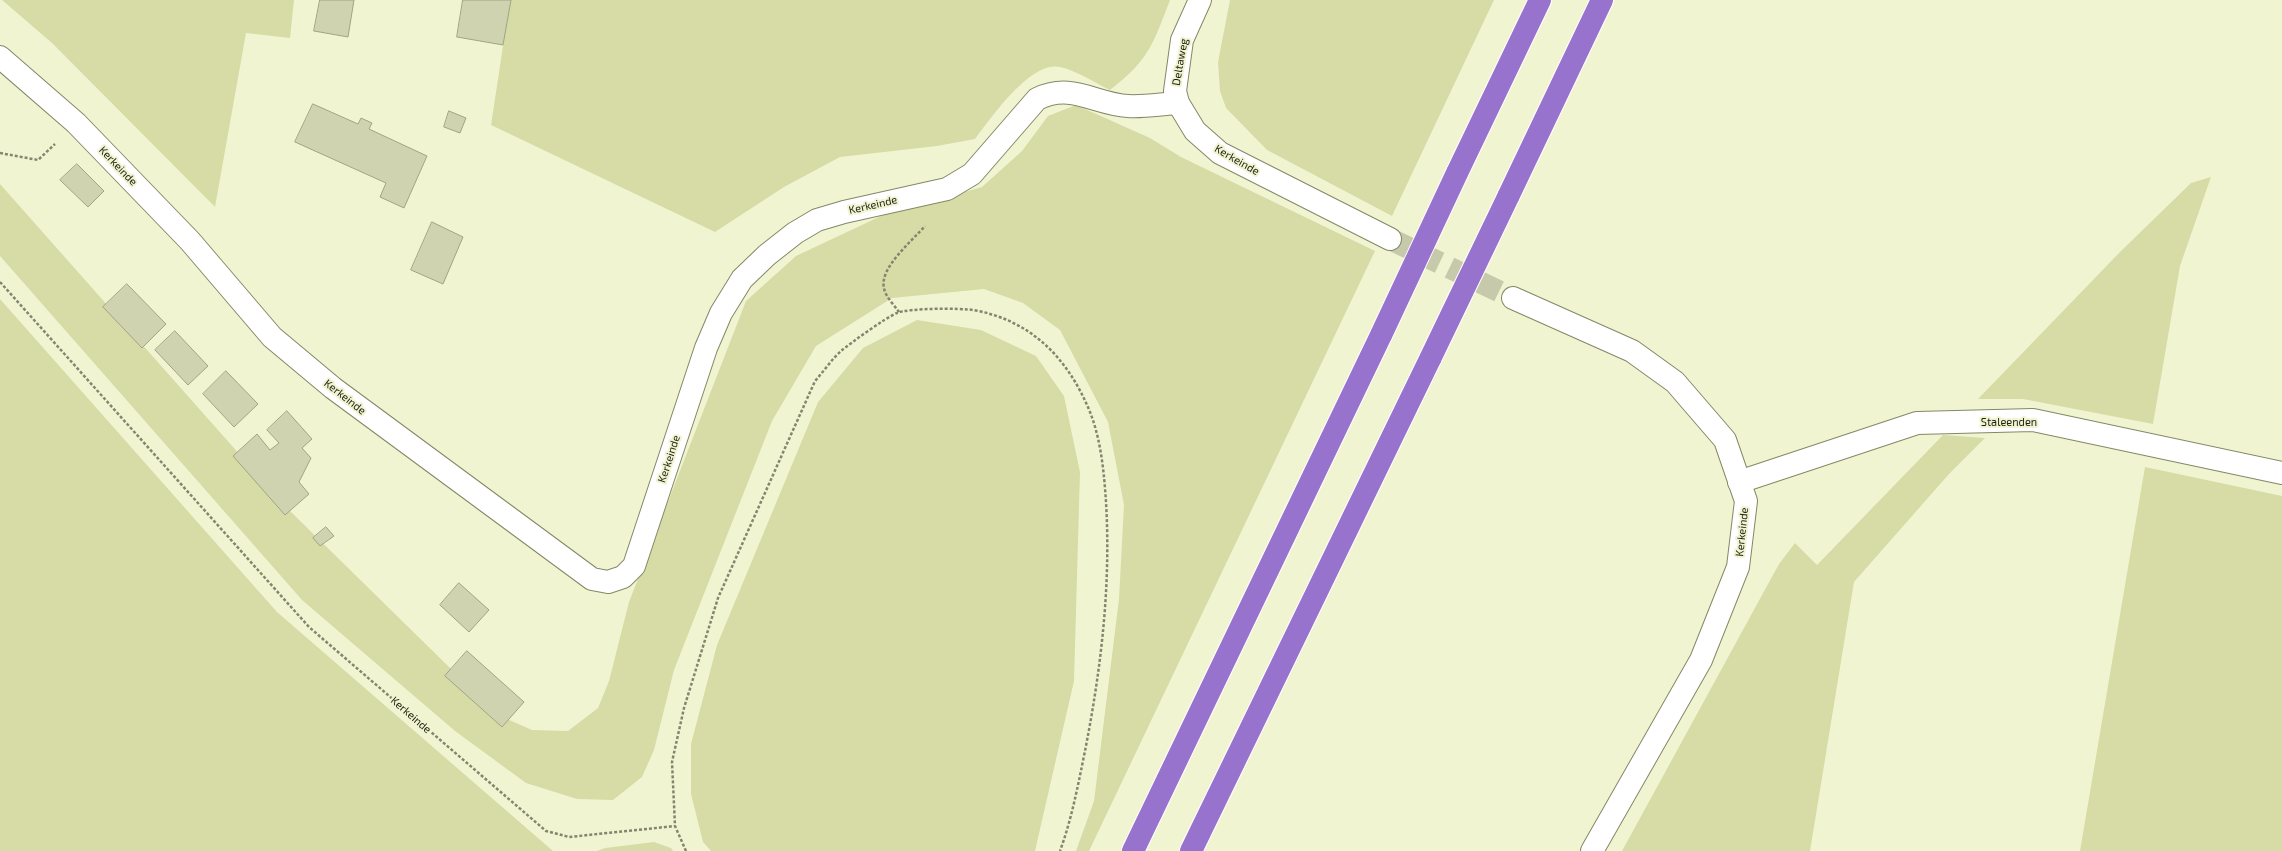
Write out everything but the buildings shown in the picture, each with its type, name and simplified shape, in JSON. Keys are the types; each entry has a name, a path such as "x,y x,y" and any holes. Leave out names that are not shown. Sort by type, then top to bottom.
{"highway":[{"path":"1132,851 1382,333 1540,0"},
{"path":"1191,851 1431,357 1602,0"}],"street":[{"name":"Deltaweg","path":"1178,103 1175,91 1175,76 1182,40 1200,0"},
{"name":"Kerkeinde","path":"0,57 76,123 190,241 272,336 333,388 552,551 592,579 608,582 623,577 634,566 706,348 721,313 742,279 767,255 795,233 817,220 844,212 947,189 972,174 1037,99 1050,93 1070,92 1127,106 1178,103 1195,131 1220,152 1390,239"},
{"name":"Kerkeinde","path":"1514,298 1632,351 1674,382 1725,440 1746,500 1738,566 1701,660 1592,851"},
{"name":"Staleenden","path":"1739,482 1916,423 2033,420 2282,473"}],"path":[{"path":"0,154 38,160 76,123"},
{"path":"899,312 884,290 883,277 890,265 926,225"},
{"name":"Kerkeinde","path":"0,282 309,627 546,831 569,837 675,826"},
{"path":"686,851 675,826 672,762 684,708 718,598 815,381 841,351 899,312 962,308 991,313 1012,321 1045,344 1054,354 1072,376 1091,413 1104,467 1108,528 1105,631 1071,821 1060,851"}],"green space":[{"path":"2,0 294,0 290,38 246,33 215,207 52,43"},
{"path":"510,0 1170,0 1154,40 1142,60 1110,90 1072,71 1060,67 1049,67 1037,72 1013,92 975,139 937,146 840,157 784,187 715,232 491,125"},
{"path":"1230,0 1494,0 1392,216 1267,150 1226,108 1220,91 1218,62"},
{"path":"1076,105 1150,138 1181,157 1375,251 1089,851 1076,851 1094,801 1119,599 1124,505 1108,422 1060,330 1023,303 984,289 892,298 816,346 772,421 674,670 654,750 642,777 613,800 577,799 526,783 455,731 302,600 0,256 0,184 288,509 498,715 532,730 568,731 598,708 609,681 629,602 746,301 796,256 881,216 982,187 1022,151 1048,116"},
{"path":"2211,177 2180,266 2153,424 2023,399 1978,399 2120,252 2191,183"},
{"path":"0,299 277,612 553,851 0,851"},
{"path":"917,320 981,330 1036,356 1064,396 1080,472 1074,681 1035,851 711,851 703,842 691,794 691,744 717,645 818,402 863,348"},
{"path":"1943,435 1985,438 1949,474 1854,582 1810,851 1622,851 1779,564 1795,543 1817,565"},
{"path":"2145,467 2282,496 2282,851 2080,851"},
{"path":"654,842 671,848 673,851 597,851 605,848"}],"tunnel":[{"path":"1390,239 1513,298"}]}
